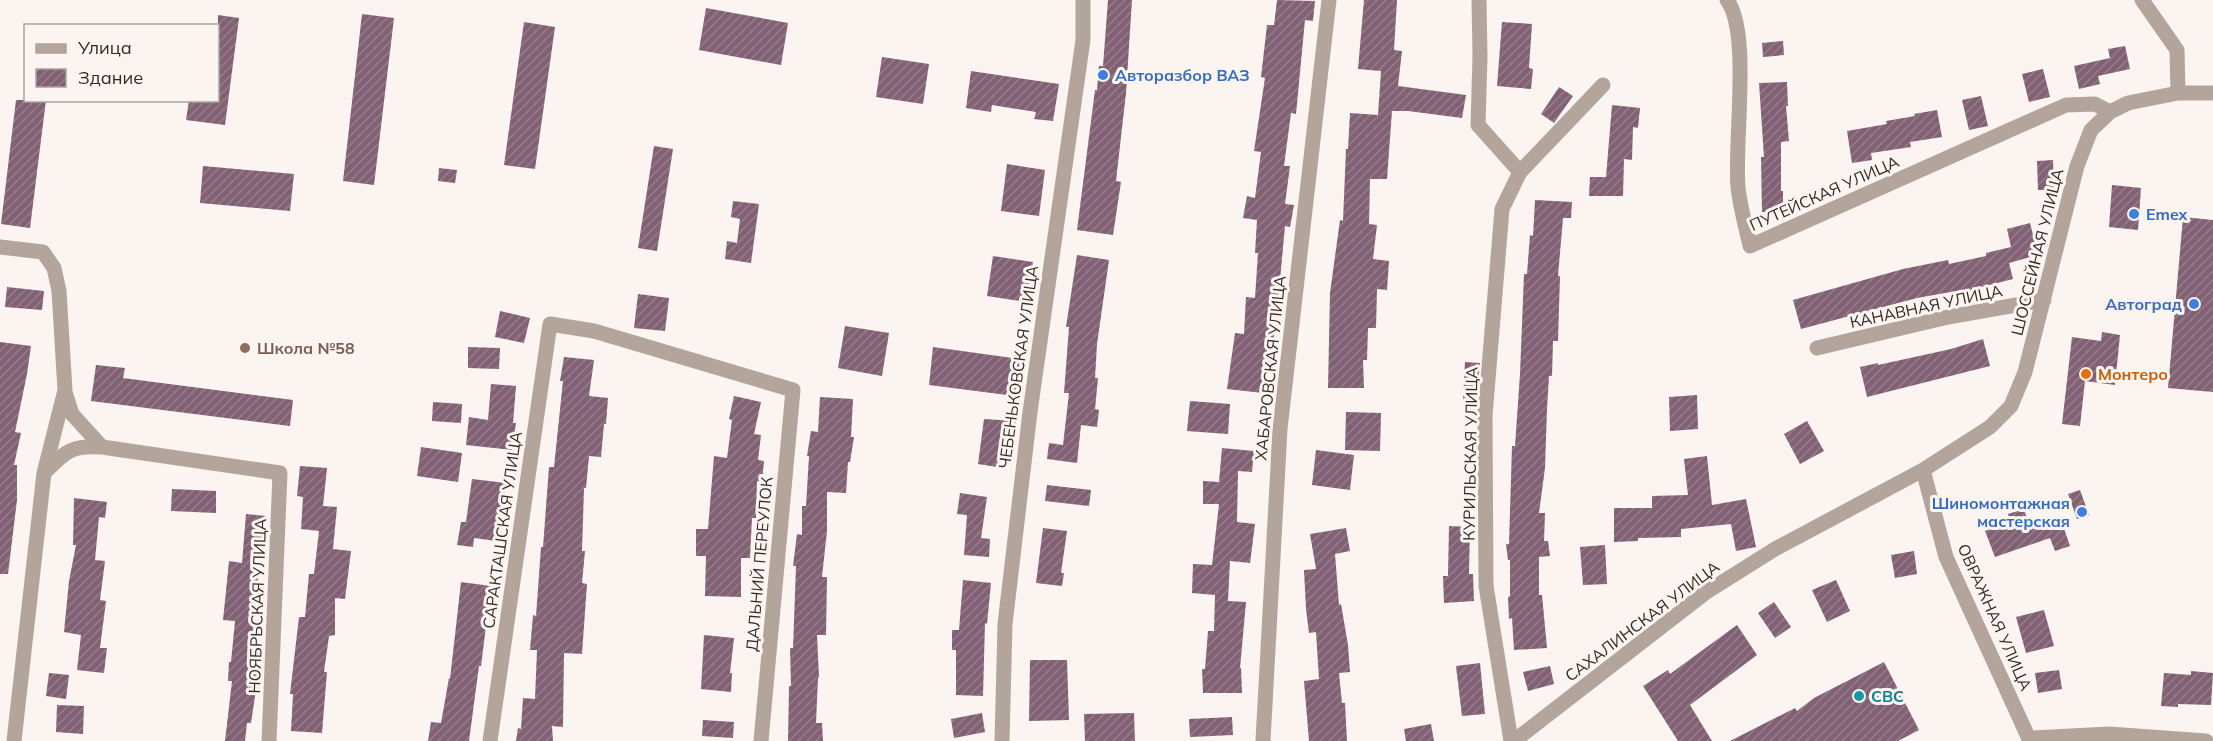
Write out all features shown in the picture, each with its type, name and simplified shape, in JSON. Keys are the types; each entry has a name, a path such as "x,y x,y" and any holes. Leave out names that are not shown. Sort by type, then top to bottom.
{"street":[{"name":"ЧЕБЕНЬКОВСКАЯ УЛИЦА","path":"1002,741 1005,624 1031,400 1083,40 1083,0"},
{"name":"ХАБАРОВСКАЯ УЛИЦА","path":"1263,741 1280,429 1329,0"},
{"path":"1479,0 1478,125 1520,172"},
{"name":"ПУТЕЙСКАЯ УЛИЦА","path":"1727,0 1732,7 1740,40 1738,188 1750,246 2066,105 2094,104 2110,112"},
{"path":"2142,0 2177,50 2178,93"},
{"name":"КУРИЛЬСКАЯ УЛИЦА","path":"1512,741 1486,586 1485,416 1502,209 1520,172 1603,85"},
{"name":"ШОССЕЙНАЯ УЛИЦА","path":"1923,470 1979,435 2011,406 2025,372 2084,146 2091,130 2110,112 2128,103 2178,93 2213,93"},
{"path":"0,247 43,252 54,268 59,291 65,390 72,414 102,447"},
{"name":"КАНАВНАЯ УЛИЦА","path":"1817,348 1948,317 2044,300"},
{"name":"ДАЛЬНИЙ ПЕРЕУЛОК","path":"550,324 594,332 793,390 761,741"},
{"name":"САРАКТАШСКАЯ УЛИЦА","path":"490,741 550,324"},
{"path":"14,741 44,473 65,390"},
{"path":"44,473 62,455 80,446 102,447"},
{"name":"НОЯБРЬСКАЯ УЛИЦА","path":"102,447 280,473 269,741"},
{"name":"САХАЛИНСКАЯ УЛИЦА","path":"1512,741 1705,593 1775,549 1923,470"},
{"name":"ОВРАЖНАЯ УЛИЦА","path":"1923,470 1946,557 2030,740"},
{"path":"2030,740 2109,734 2206,741"}],"building":[{"path":"1108,0 1132,0 1126,93 1116,181 1121,182 1113,235 1077,230 1095,90 1097,90 1099,66 1103,66"},
{"path":"1277,0 1315,1 1313,21 1305,20 1296,114 1291,113 1284,166 1290,166 1285,204 1294,205 1290,227 1285,226 1276,323 1270,365 1266,365 1263,393 1227,389 1235,333 1244,334 1246,297 1255,298 1258,253 1255,253 1257,220 1243,218 1247,196 1255,198 1261,152 1254,151 1265,78 1261,77 1267,25 1274,25"},
{"path":"1364,0 1397,0 1394,50 1402,51 1398,86 1466,95 1462,118 1392,111 1387,179 1370,179 1369,224 1377,225 1373,259 1389,261 1387,290 1377,289 1376,328 1368,328 1367,360 1363,360 1364,388 1328,388 1330,293 1340,220 1343,221 1350,113 1378,115 1381,71 1358,69"},
{"path":"706,8 788,23 781,65 699,50"},
{"path":"362,14 394,18 374,185 343,181"},
{"path":"218,15 239,18 225,125 186,120 189,102 219,102"},
{"path":"524,22 555,27 535,169 504,165"},
{"path":"1502,22 1532,24 1529,68 1533,69 1531,89 1497,86"},
{"path":"1783,41 1784,55 1763,57 1762,43"},
{"path":"2125,46 2130,69 2098,76 2100,84 2079,89 2074,66 2110,58 2108,49"},
{"path":"882,57 929,64 923,104 876,97"},
{"path":"2043,69 2050,97 2029,102 2022,74"},
{"path":"971,71 1059,84 1053,121 1034,119 1036,112 992,105 991,112 966,108"},
{"path":"1787,82 1788,106 1786,106 1789,141 1781,142 1783,212 1762,212 1761,157 1764,157 1759,83"},
{"path":"1559,87 1573,96 1554,123 1541,114"},
{"path":"1981,96 1988,126 1969,130 1962,100"},
{"path":"16,100 46,102 30,228 1,224"},
{"path":"1612,105 1640,108 1638,128 1633,127 1632,160 1624,159 1623,196 1589,196 1590,177 1606,177"},
{"path":"1937,110 1942,137 1910,142 1911,147 1871,153 1872,160 1852,163 1847,131 1887,124 1886,121"},
{"path":"654,146 673,149 657,251 638,248"},
{"path":"2053,160 2054,190 2038,190 2037,161"},
{"path":"1007,164 1045,170 1039,216 1001,211"},
{"path":"203,166 294,174 290,211 200,203"},
{"path":"439,168 457,170 455,183 438,181"},
{"path":"2112,185 2141,188 2138,230 2109,227"},
{"path":"1535,200 1572,202 1571,218 1563,218 1558,276 1560,276 1558,341 1553,341 1552,376 1549,376 1545,468 1539,513 1545,513 1544,541 1548,541 1550,556 1539,557 1539,595 1542,595 1547,648 1514,650 1508,597 1510,596 1510,560 1508,560 1506,544 1509,544 1512,446 1515,446 1524,274 1527,274 1530,235 1533,236"},
{"path":"733,201 759,204 751,263 725,259 727,241 737,243 740,219 731,217"},
{"name":"Автоград","path":"2183,217 2213,220 2213,392 2168,388"},
{"path":"2030,223 2038,255 2009,263 2013,279 1962,292 1962,290 1917,298 1801,329 1793,300 1903,269 1948,260 1949,264 1986,256 1986,253 2011,247 2007,229"},
{"path":"1077,255 1109,260 1097,344 1095,378 1098,378 1095,409 1099,410 1097,427 1081,425 1077,463 1047,459 1049,443 1063,445 1069,393 1064,393 1069,327 1066,327"},
{"path":"993,256 1033,262 1027,302 987,296"},
{"path":"7,287 44,291 42,310 5,307"},
{"path":"638,294 669,298 665,331 634,328"},
{"path":"500,311 530,318 524,343 495,337"},
{"path":"845,326 889,333 882,376 838,368"},
{"path":"2102,332 2120,335 2115,385 2085,381 2080,426 2062,424 2072,337 2101,341"},
{"path":"1983,339 1990,366 1867,397 1860,367 1951,349"},
{"path":"0,342 31,346 15,432 21,433 14,465 17,465 17,500 8,574 0,574"},
{"path":"468,347 500,348 499,369 468,368"},
{"path":"933,347 1020,359 1015,396 929,385"},
{"path":"564,357 594,360 589,396 608,398 601,457 589,456 586,488 584,488 582,551 585,551 582,583 587,584 582,654 564,653 563,727 552,726 553,741 516,741 518,728 521,729 523,698 535,699 537,650 530,650 533,615 536,616 549,467 554,467 563,381 560,381"},
{"path":"1465,362 1480,363 1476,402 1463,401"},
{"path":"96,365 125,368 123,378 293,400 290,426 91,401"},
{"path":"491,384 516,386 513,423 516,423 512,450 466,445 469,417 488,420"},
{"path":"1697,395 1698,429 1670,431 1669,397"},
{"path":"734,396 761,402 754,434 761,435 758,460 764,461 762,482 757,481 756,518 752,518 750,558 741,558 741,597 705,596 706,556 696,556 696,529 708,529 714,456 727,458 732,420 729,419"},
{"path":"820,397 853,399 851,437 854,437 850,462 848,462 846,493 827,492 827,531 822,577 827,577 826,635 817,635 819,677 816,723 822,723 823,741 788,741 789,686 791,686 790,648 793,648 796,566 793,566 797,534 802,535 802,506 806,506 809,456 807,456 811,431 818,432"},
{"path":"1190,401 1230,404 1228,434 1187,431"},
{"path":"433,402 462,404 461,423 432,421"},
{"path":"1346,412 1381,413 1380,451 1345,450"},
{"path":"984,419 1016,421 1013,444 1001,443 997,467 978,464"},
{"path":"1807,421 1824,451 1800,464 1784,434"},
{"path":"421,447 462,453 458,482 417,476"},
{"path":"1222,448 1254,451 1252,472 1238,471 1237,522 1255,524 1250,563 1230,561 1228,601 1246,602 1240,668 1242,693 1203,693 1202,669 1205,669 1208,631 1214,631 1215,595 1192,593 1193,564 1212,565 1219,504 1203,504 1203,481 1219,482"},
{"path":"1316,450 1354,455 1350,490 1312,485"},
{"path":"1707,456 1712,505 1746,499 1756,547 1736,551 1731,524 1681,529 1681,537 1638,538 1638,541 1614,542 1614,508 1652,508 1652,496 1688,495 1684,459"},
{"path":"300,466 327,468 323,506 337,507 333,549 351,551 345,599 335,598 335,635 329,636 324,672 327,672 322,733 291,731 293,694 290,694 299,617 305,617 309,574 314,574 319,531 301,529 303,497 297,496"},
{"path":"472,479 506,483 496,541 474,538 473,547 457,545 461,522 466,522"},
{"path":"1047,485 1091,490 1089,506 1045,501"},
{"path":"172,489 216,491 216,513 171,511"},
{"path":"2080,490 2089,515 2077,519 2068,494"},
{"path":"960,493 987,497 981,538 990,539 989,557 964,555 967,515 957,514"},
{"path":"74,498 107,502 105,518 99,517 95,560 105,561 100,600 106,601 100,648 107,648 104,673 77,670 81,635 64,632 69,581 76,545 73,545"},
{"path":"2024,509 2030,528 2060,517 2070,546 2055,551 2050,538 1995,557 1985,531 2010,521 2008,514"},
{"path":"246,514 266,516 253,638 259,638 257,683 251,723 247,723 245,741 225,741 232,681 228,681 229,662 231,662 235,621 223,620 229,561 242,563"},
{"path":"1449,526 1470,527 1469,574 1473,574 1474,601 1444,603 1443,576 1448,576"},
{"path":"1043,528 1067,531 1061,573 1064,573 1062,586 1036,583"},
{"path":"1346,528 1350,551 1335,554 1339,605 1341,604 1348,645 1350,672 1339,673 1342,703 1345,703 1347,741 1309,741 1304,681 1319,679 1316,632 1309,633 1306,609 1304,570 1316,569 1310,534"},
{"path":"1605,545 1607,584 1583,585 1580,547"},
{"path":"1914,551 1917,574 1895,578 1891,555"},
{"path":"963,580 991,583 987,624 985,623 983,696 956,695 956,650 952,650 952,630 959,630"},
{"path":"1836,580 1850,611 1827,622 1812,590"},
{"path":"461,582 491,586 469,741 428,741 431,722 441,723 450,679"},
{"path":"1774,602 1791,627 1775,638 1758,613"},
{"path":"2044,610 2054,646 2026,653 2016,617"},
{"path":"1737,625 1757,655 1690,705 1712,741 1678,741 1643,686 1668,670 1670,674"},
{"path":"704,635 734,638 730,673 732,673 731,692 701,689"},
{"path":"1030,660 1067,660 1069,720 1029,721"},
{"name":"СВС","path":"1884,662 1919,730 1898,741 1730,741 1795,708 1797,711 1814,698"},
{"path":"1480,663 1485,714 1462,716 1456,666"},
{"path":"1550,666 1554,684 1528,691 1523,672"},
{"path":"2059,670 2062,689 2038,693 2035,673"},
{"path":"2191,671 2213,673 2211,705 2161,706 2164,673 2191,675"},
{"path":"49,673 69,675 66,699 46,696"},
{"path":"57,705 84,706 83,734 56,732"},
{"path":"982,713 985,732 954,738 951,719"},
{"path":"1134,713 1135,741 1085,741 1084,714"},
{"path":"1232,717 1233,735 1190,737 1189,719"},
{"path":"703,720 734,722 733,738 702,736"},
{"path":"1431,724 1434,741 1406,741 1404,729"}],"place":[{"name":"Авторазбор ВАЗ","path":"1103,75"},
{"name":"Emex","path":"2134,214"},
{"name":"Автоград","path":"2194,304"},
{"name":"Школа №58","path":"245,348"},
{"name":"Монтеро","path":"2086,374"},
{"name":"Шиномонтажная мастерская","path":"2082,512"},
{"name":"СВС","path":"1859,696"}]}
